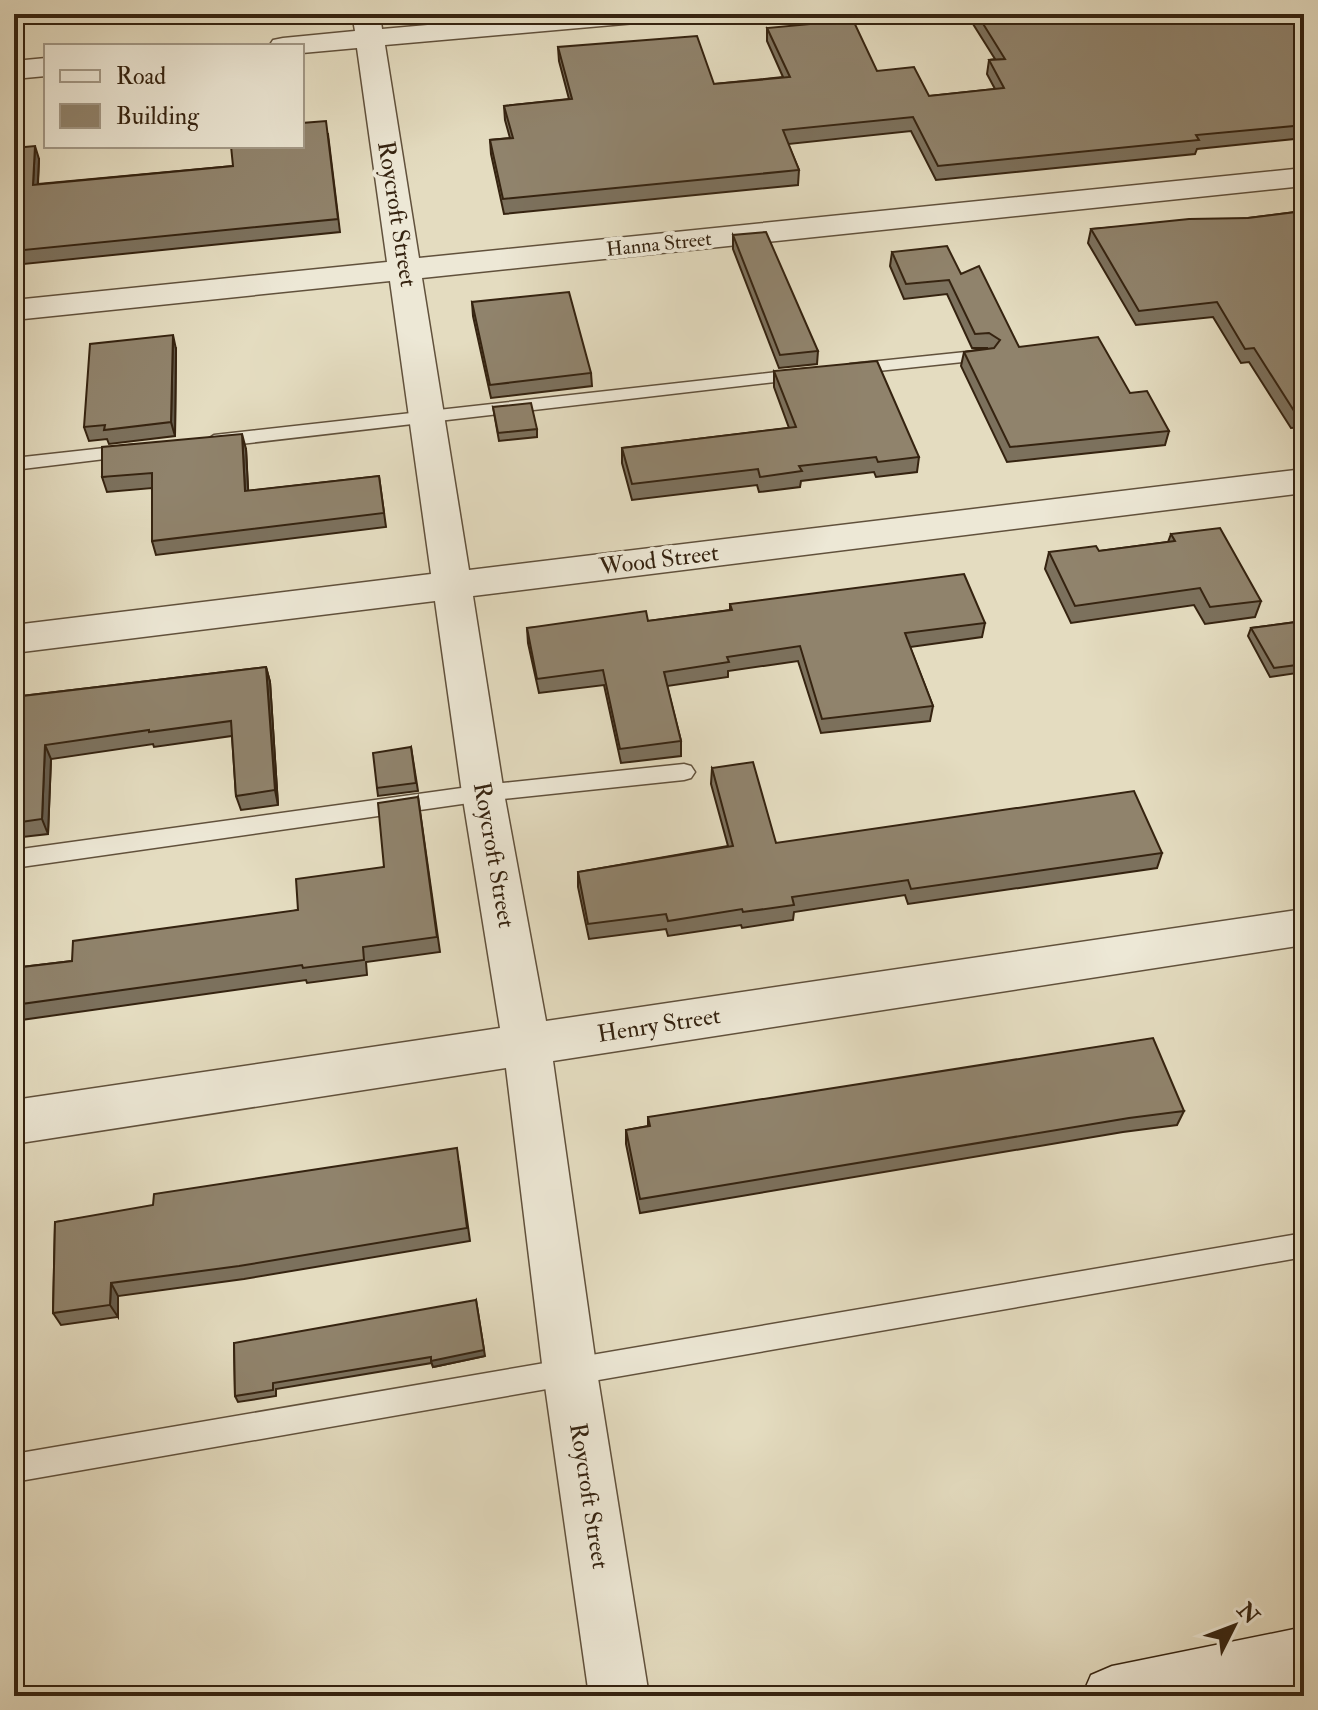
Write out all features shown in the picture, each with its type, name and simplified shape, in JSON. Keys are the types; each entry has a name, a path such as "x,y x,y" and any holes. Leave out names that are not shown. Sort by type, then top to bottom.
{"street":[{"path":"292,44 368,26 647,14"},
{"name":"Roycroft Street","path":"368,26 483,793 527,1045 570,1372 619,1696"},
{"path":"14,70 44,67"},
{"name":"Hanna Street","path":"14,310 1304,177"},
{"name":"Wood Street","path":"14,639 1304,481"},
{"name":"Henry Street","path":"14,1122 1304,927"},
{"path":"1112,1696 1304,1657"}],"lane":[{"path":"201,442 985,355"},
{"path":"14,464 154,448"},
{"path":"14,859 483,793 684,772"},
{"path":"14,1468 1304,1245"}],"building":[{"path":"977,14 1304,14 1304,125 1196,135 1199,140 938,166 913,117 783,130 799,170 503,199 490,140 513,138 504,106 572,99 558,47 697,36 714,84 790,77 767,28 853,20 877,71 914,67 929,96 1004,88 989,60 1005,59"},
{"path":"326,121 338,219 14,251 14,148 35,146 33,185 233,166 231,148 304,148 304,123"},
{"path":"1304,211 1304,413 1296,414 1254,348 1245,349 1217,302 1139,311 1091,229 1189,219 1248,218"},
{"path":"766,232 818,351 780,355 733,235"},
{"path":"947,246 961,274 979,266 1019,347 1098,337 1130,393 1147,391 1169,431 1010,447 964,352 994,348 1000,340 989,333 975,334 949,280 906,284 892,252"},
{"path":"569,292 591,373 490,385 472,302"},
{"path":"173,335 171,422 104,430 105,425 84,427 90,344"},
{"path":"877,361 919,457 878,462 876,457 799,466 802,471 760,477 758,469 632,484 622,448 796,427 774,371"},
{"path":"531,403 537,429 498,433 493,407"},
{"path":"242,434 245,491 379,476 384,513 152,541 152,473 102,477 102,447"},
{"path":"1220,528 1261,601 1210,607 1200,588 1075,606 1049,552 1096,546 1099,551 1175,541 1171,534"},
{"path":"964,574 985,623 905,633 933,706 822,719 800,646 727,657 729,662 664,672 681,741 620,749 603,670 537,679 527,628 646,611 648,621 732,610 730,604"},
{"path":"1304,621 1304,664 1274,668 1251,628"},
{"path":"266,667 275,790 236,796 231,721 149,730 45,745 42,819 14,823 14,697"},
{"path":"411,747 416,783 377,788 373,753"},
{"path":"753,762 776,843 1134,791 1162,853 911,889 908,880 792,897 794,905 743,912 742,909 668,921 666,914 588,924 578,872 733,846 712,768"},
{"path":"418,797 437,937 363,947 364,960 303,968 302,965 14,1005 14,968 72,961 73,941 298,910 296,879 384,867 378,803"},
{"path":"1153,1038 1184,1111 640,1199 626,1130 650,1126 648,1117"},
{"path":"457,1148 467,1228 239,1266 111,1283 110,1305 53,1313 55,1222 153,1205 154,1194"},
{"path":"476,1300 484,1350 431,1361 431,1357 273,1383 273,1390 235,1396 234,1343"}]}
